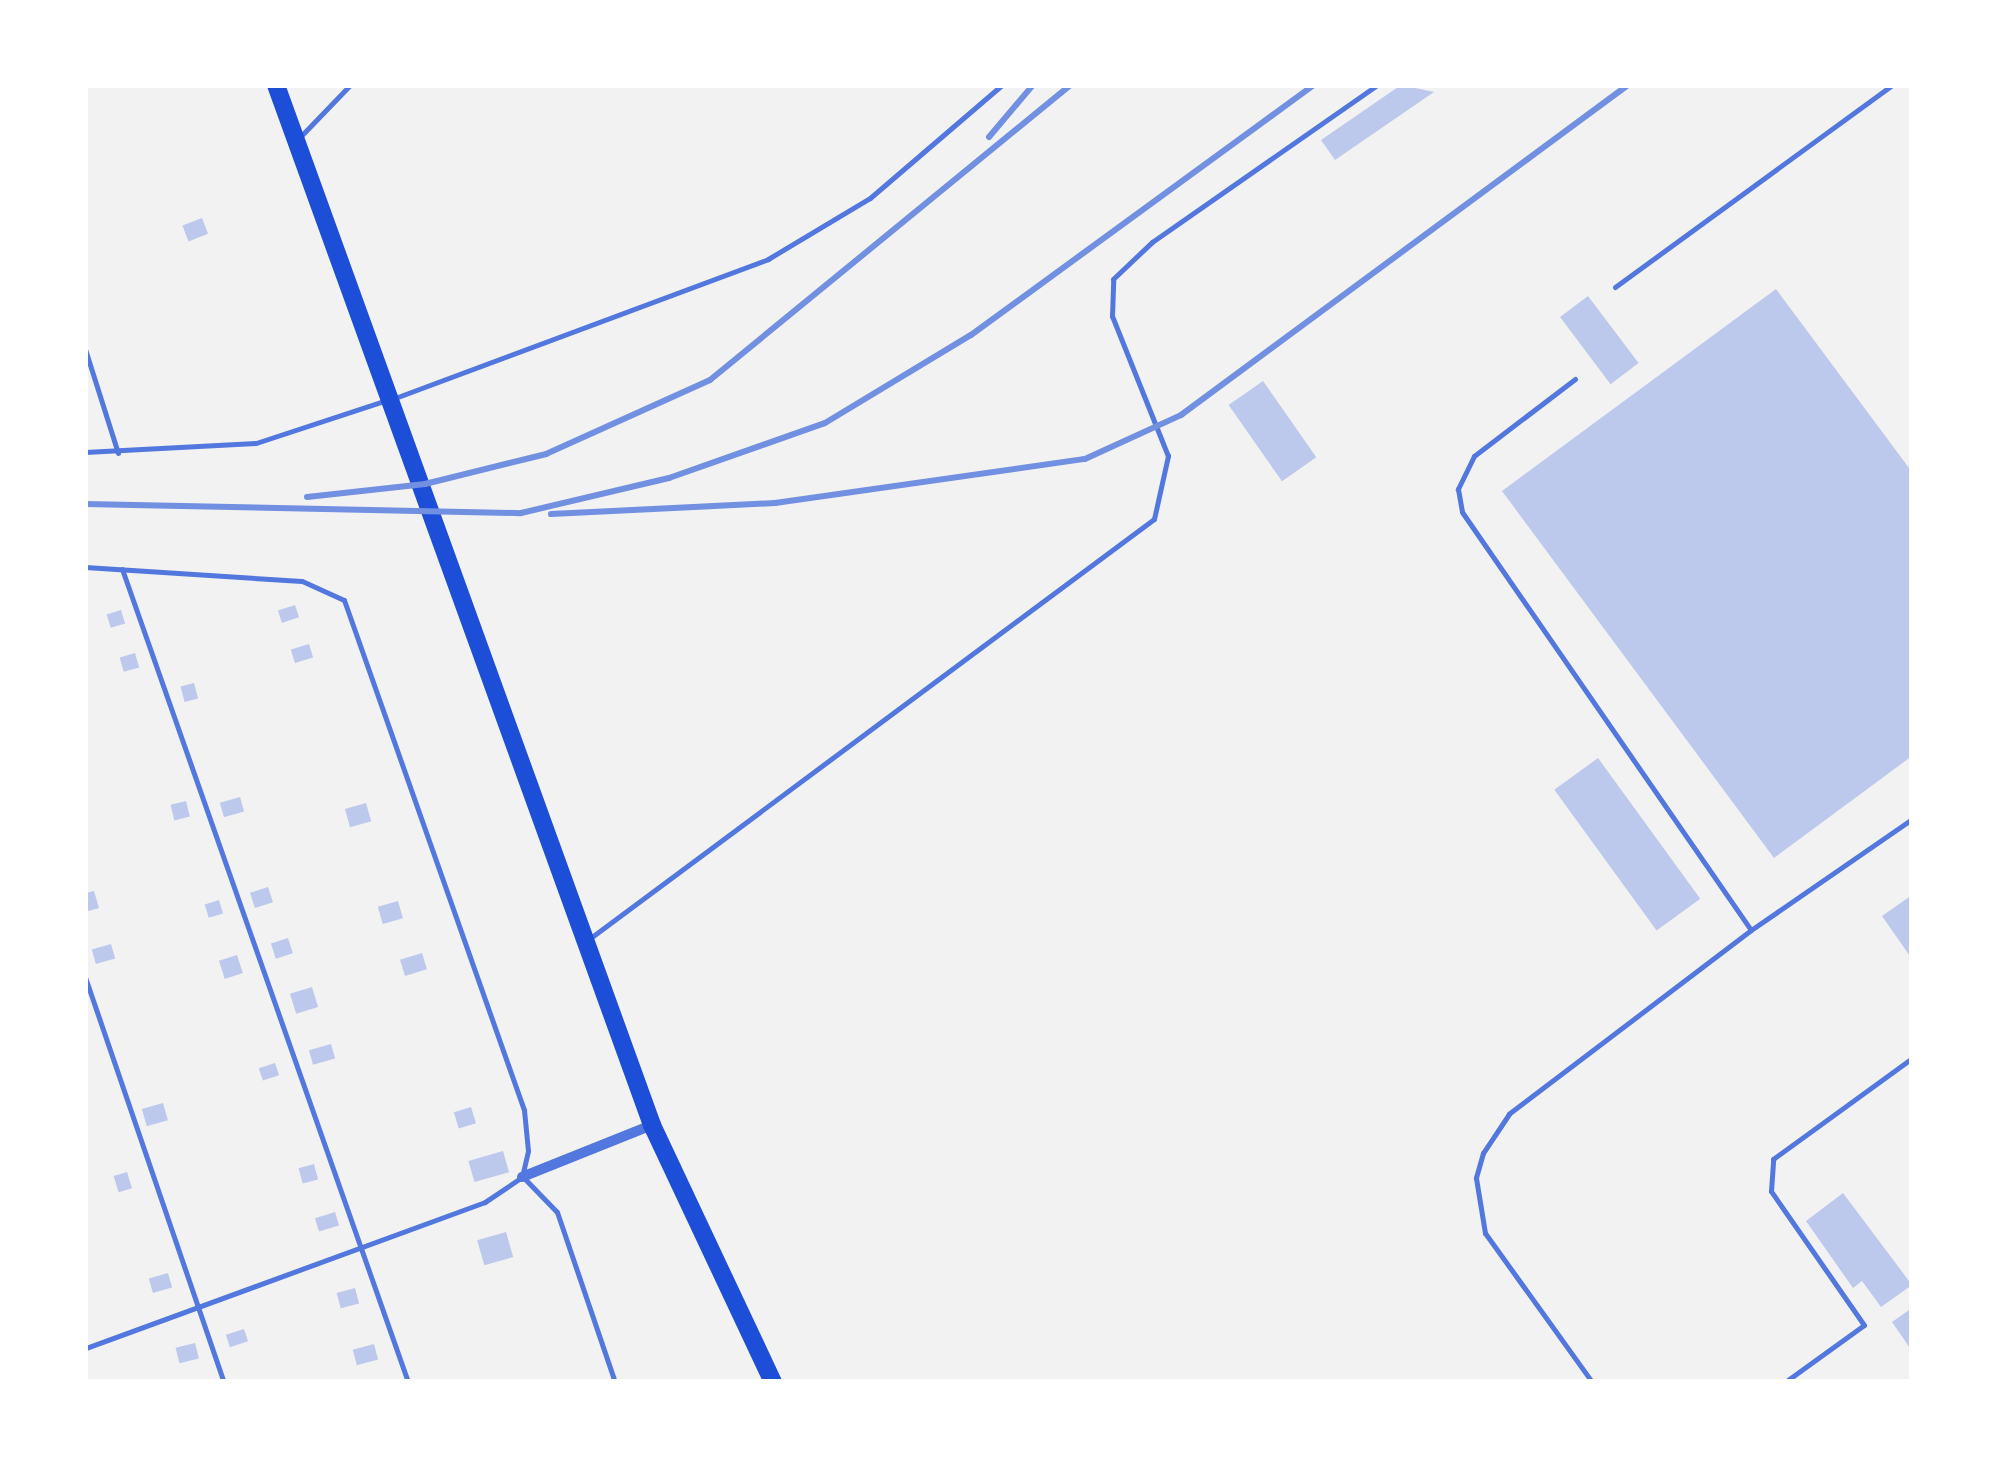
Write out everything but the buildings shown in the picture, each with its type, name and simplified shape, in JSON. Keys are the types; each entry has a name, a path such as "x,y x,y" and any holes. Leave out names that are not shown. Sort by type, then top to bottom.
{"main road":[{"path":"276,85 652,1126 767,1377"}],"street":[{"path":"522,1177 652,1126"}],"lane":[{"path":"294,143 350,85"},
{"path":"85,452 256,443 390,400 768,259 870,198 1002,85"},
{"path":"584,942 1154,519 1168,456 1112,316 1113,279 1152,242 1376,85"},
{"path":"1614,287 1892,85"},
{"path":"85,349 118,453"},
{"path":"1575,379 1474,456 1458,489 1462,512 1750,930"},
{"path":"85,567 302,580 344,600 524,1110 522,1177 556,1212 615,1382"},
{"path":"122,569 408,1382"},
{"path":"1592,1382 1485,1233 1476,1178 1483,1153 1509,1114 1750,930 1912,819"},
{"path":"85,977 224,1382"},
{"path":"1785,1382 1864,1325 1771,1191 1774,1159 1912,1058"},
{"path":"85,1348 363,1251 485,1202 522,1177"},
{"path":"1793,1382 1843,1382"}],"railway":[{"path":"989,137 1033,85"},
{"path":"307,497 425,484 546,454 710,380 1071,85"},
{"path":"85,504 521,513 669,478 825,423 971,335 1314,85"},
{"path":"551,514 775,503 1085,459 1181,415 1628,85"}]}
